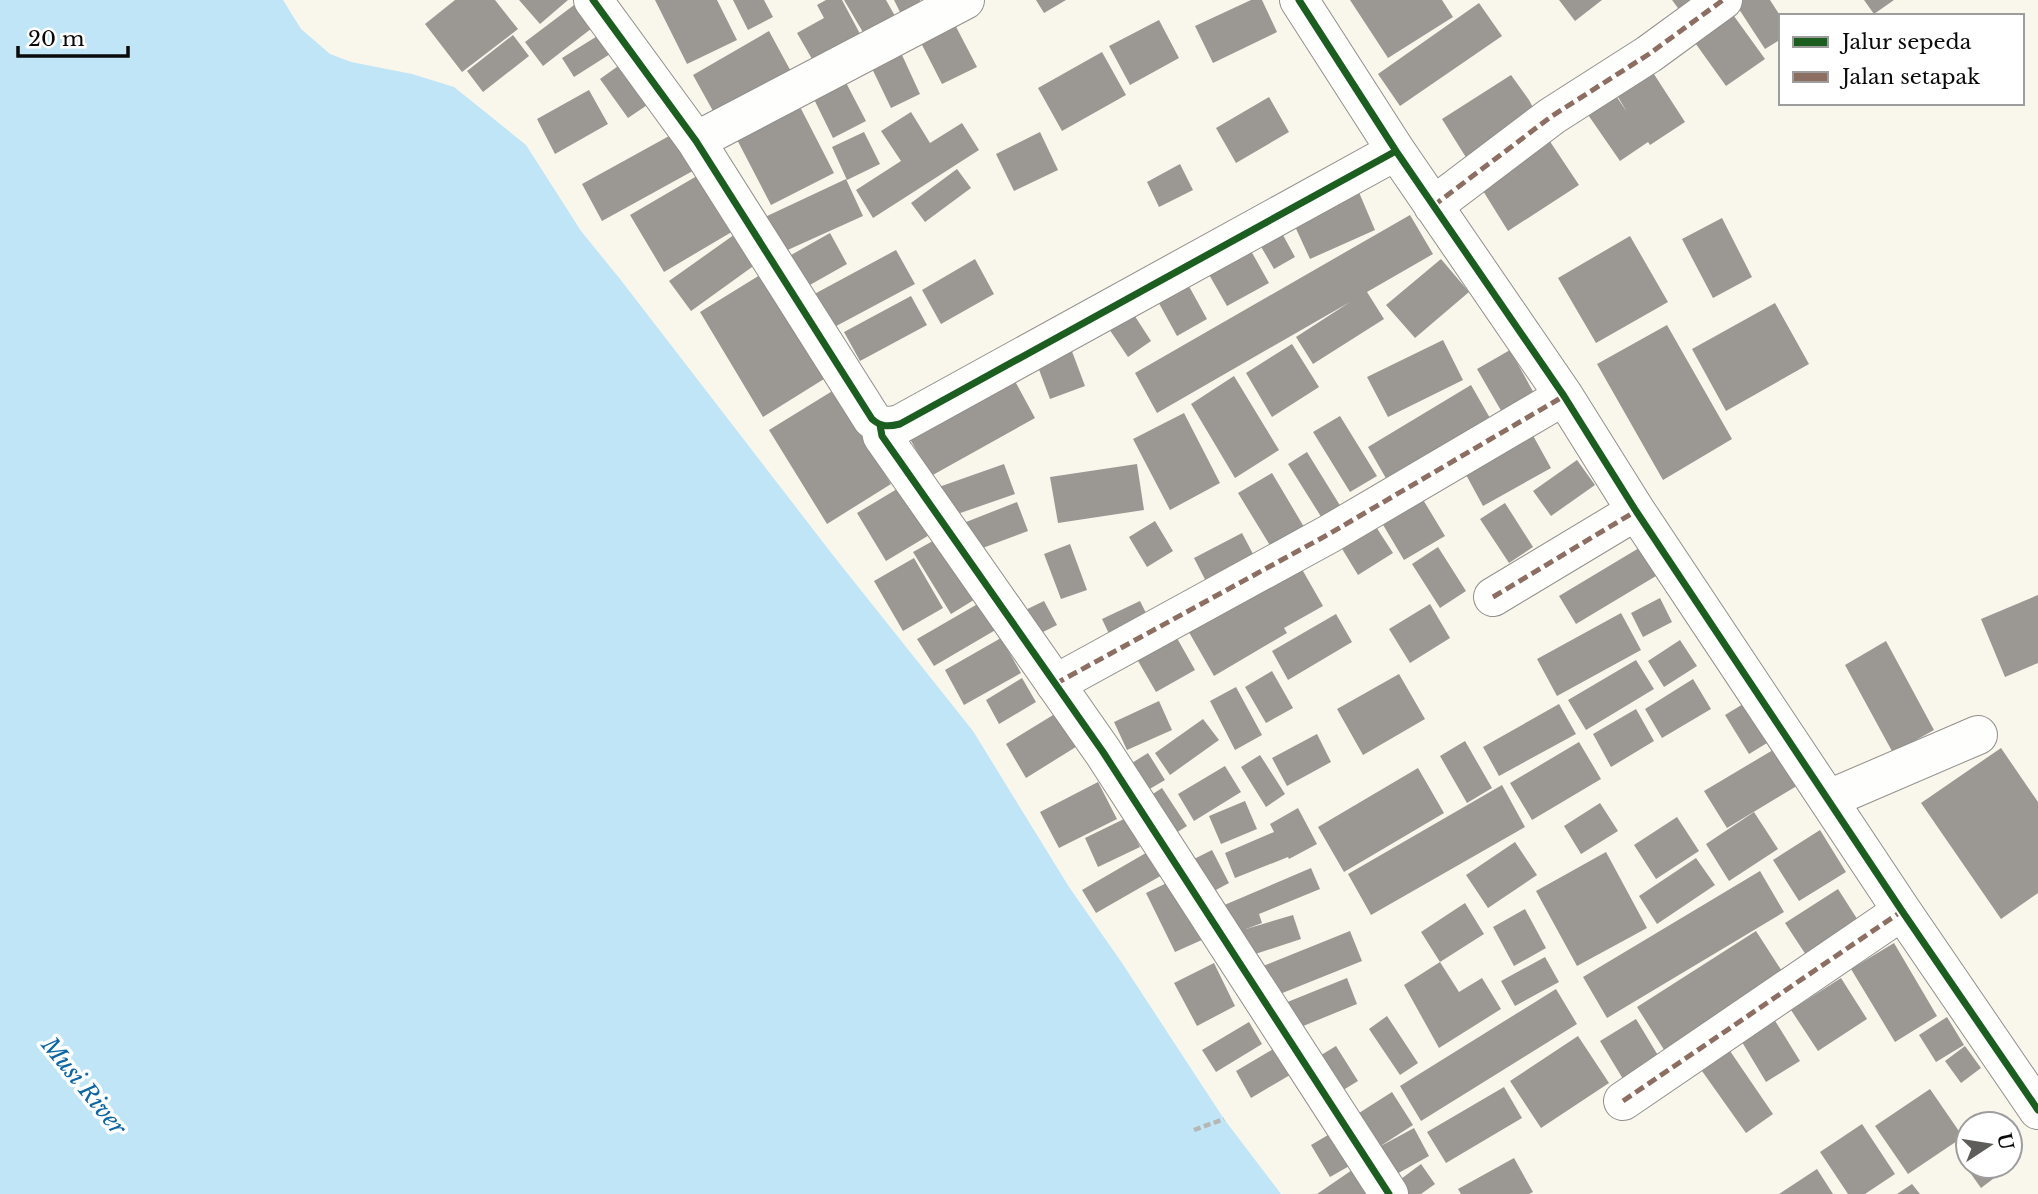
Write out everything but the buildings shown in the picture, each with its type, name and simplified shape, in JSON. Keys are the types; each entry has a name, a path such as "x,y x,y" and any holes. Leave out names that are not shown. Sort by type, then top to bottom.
{"street":[{"path":"593,0 696,141 872,419 889,427 900,425 1396,151"},
{"path":"696,141 965,0"},
{"path":"1299,0 1396,151 1564,396 1636,512 2038,1110"},
{"path":"1433,206 1552,116 1649,54 1723,0"},
{"path":"1055,684 1329,534 1564,396"},
{"path":"880,425 882,436 1103,752 1389,1194"},
{"path":"1493,597 1636,512"},
{"path":"1829,799 1979,735"},
{"path":"1623,1101 1902,911"}],"path":[{"path":"1194,1129 1224,1119"}],"water":[{"name":"Musi River","path":"0,0 283,0 301,29 330,54 351,62 412,74 454,87 526,145 581,231 973,731 1069,887 1224,1119 1281,1194 0,1194"}],"marked path":[{"path":"1433,206 1552,116 1649,54 1723,0"},
{"path":"1055,684 1329,534 1564,396"},
{"path":"1493,597 1636,511"},
{"path":"1623,1101 1902,911"}],"cycle path":[{"path":"593,0 696,141 872,419 885,426 900,424 1396,151"},
{"path":"1299,0 1396,151 1564,396 1636,511 2038,1110"},
{"path":"880,425 882,436 1103,752 1389,1194"}]}
